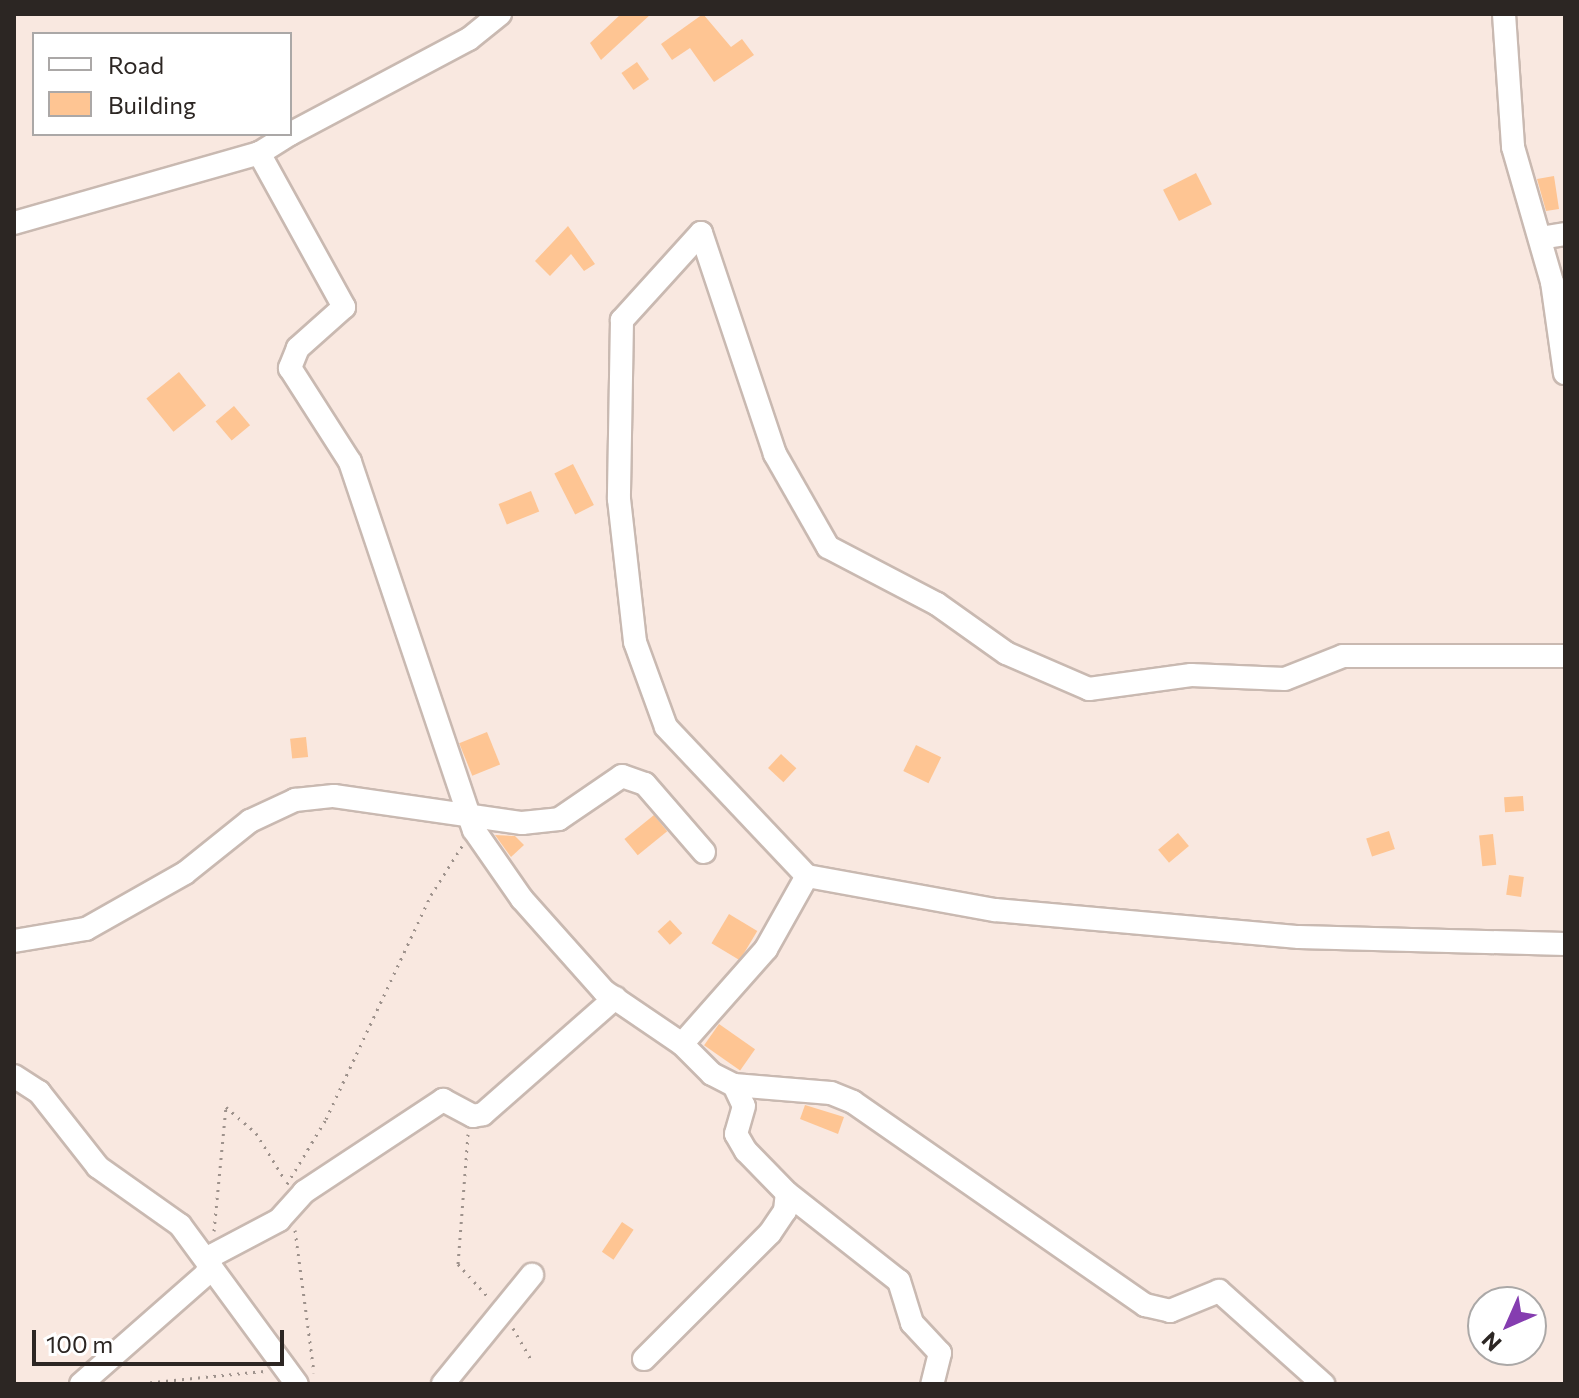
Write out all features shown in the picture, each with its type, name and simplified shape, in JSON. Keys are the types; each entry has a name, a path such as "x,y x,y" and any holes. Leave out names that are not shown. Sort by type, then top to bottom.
{"street":[{"path":"292,133 469,39 500,14"},
{"path":"1504,14 1513,147 1540,238 1565,373"},
{"path":"14,223 259,153 287,136"},
{"path":"259,153 344,307 298,348 290,368 350,462 470,820 522,899 615,998 682,1044 734,1085 744,1106 736,1134 787,1193 899,1281 912,1323 940,1353 932,1384"},
{"path":"1565,656 1343,656 1285,679 1191,675 1089,689 1006,653 937,604 828,547 775,454 701,233 622,320 619,499 635,642 666,727 807,876 995,910 1238,932 1565,944"},
{"path":"1540,238 1565,234"},
{"path":"14,941 86,929 185,873 250,821 295,800 334,796 470,820 522,823 559,819 622,776 645,784 704,852"},
{"path":"682,1044 766,949 807,876"},
{"path":"81,1384 209,1267 213,1255 279,1220 295,1201 443,1100 473,1116 615,998"},
{"path":"14,1076 39,1092 98,1167 166,1211 291,1376"},
{"path":"734,1085 831,1093 853,1102 1145,1305 1170,1311 1219,1291 1278,1350 1323,1384"},
{"path":"644,1359 770,1233 785,1211 787,1193"},
{"path":"443,1384 532,1275"}],"path":[{"path":"285,1180 326,1119 399,956 470,820"},
{"path":"213,1236 226,1107 256,1133 295,1201 295,1256 317,1384"},
{"path":"473,1116 462,1152 458,1264 501,1316 531,1359"},
{"path":"134,1384 291,1376"}],"building":[{"path":"621,14 651,14 601,60 590,43"},
{"path":"703,14 731,47 742,39 754,55 714,82 690,48 672,60 661,44"},
{"path":"637,62 649,79 633,90 621,73"},
{"path":"1196,173 1212,204 1179,221 1163,190"},
{"path":"1554,176 1559,209 1546,211 1537,179"},
{"path":"568,226 595,264 584,271 571,254 550,276 535,261"},
{"path":"179,372 206,405 173,432 146,398"},
{"path":"234,406 250,425 232,441 216,421"},
{"path":"573,464 594,505 575,515 554,474"},
{"path":"531,491 539,511 507,525 499,504"},
{"path":"487,732 500,764 472,776 459,743"},
{"path":"306,737 308,757 292,759 290,739"},
{"path":"916,745 941,757 928,783 903,771"},
{"path":"781,754 796,768 783,782 768,768"},
{"path":"1523,796 1524,811 1505,812 1504,797"},
{"path":"654,815 667,831 638,855 624,839"},
{"path":"1389,831 1395,849 1372,856 1366,838"},
{"path":"1178,833 1189,846 1169,863 1158,850"},
{"path":"1493,834 1496,865 1482,866 1479,835"},
{"path":"495,835 515,836 524,845 511,857"},
{"path":"1509,875 1524,877 1521,897 1506,895"},
{"path":"729,914 757,931 740,960 711,943"},
{"path":"670,920 682,933 670,945 658,932"},
{"path":"719,1024 755,1049 740,1071 704,1045"},
{"path":"805,1105 844,1117 838,1134 800,1119"},
{"path":"622,1222 634,1230 613,1260 602,1252"}]}
